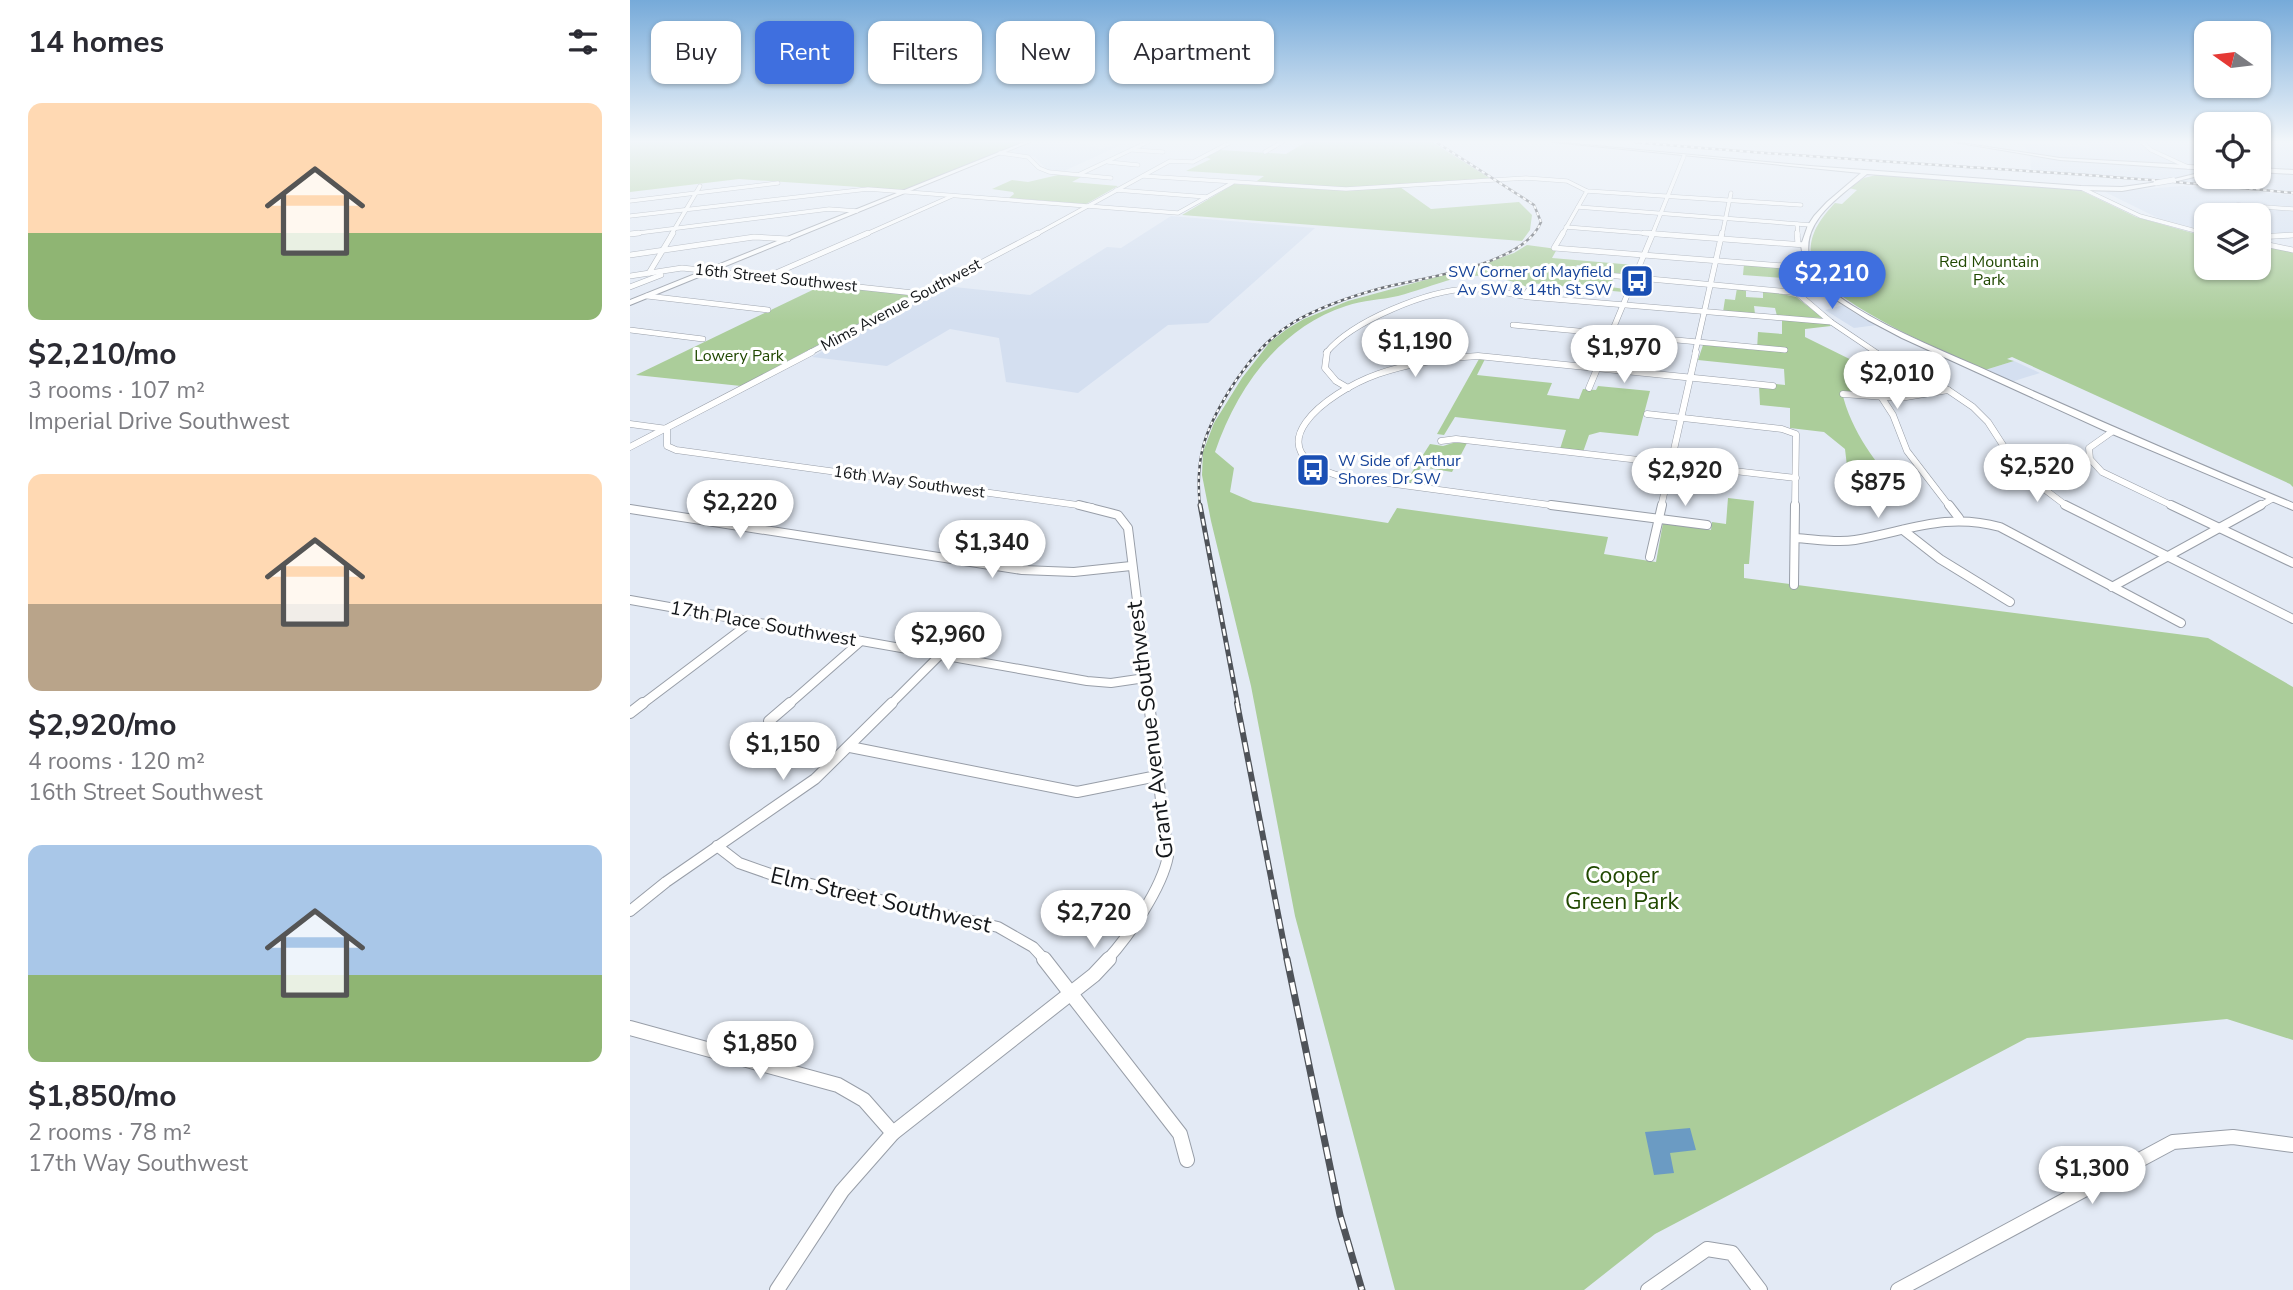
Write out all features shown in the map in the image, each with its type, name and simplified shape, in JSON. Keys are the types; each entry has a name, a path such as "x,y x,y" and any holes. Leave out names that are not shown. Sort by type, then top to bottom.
{"main road":[{"path":"630,303 879,202"},
{"path":"1832,202 1811,225 1801,244 1810,268 1829,291 1873,320 2113,430 2293,507"}],"street":[{"path":"649,273 660,250 691,202"},
{"path":"630,216 744,202"},
{"path":"768,277 939,202"},
{"path":"1035,202 1182,213 1200,202"},
{"name":"Mims Avenue Southwest","path":"630,447 1093,202"},
{"path":"1581,202 1554,248 1810,268"},
{"path":"1589,388 1664,202"},
{"path":"1650,557 1730,202"},
{"path":"1751,202 1801,205"},
{"path":"2111,202 2140,216 2194,231"},
{"path":"1578,207 1811,225"},
{"path":"2271,207 2293,209"},
{"path":"630,234 829,209 857,211"},
{"path":"1566,227 1801,244 1797,224"},
{"path":"2271,236 2293,235"},
{"path":"630,255 754,237 788,239"},
{"path":"2271,245 2293,250"},
{"path":"630,287 672,269"},
{"name":"16th Street Southwest","path":"630,276 672,269 709,271 923,294"},
{"path":"1574,272 1797,293 1829,291"},
{"path":"1524,296 1533,285"},
{"path":"1348,388 1331,377 1324,365 1326,353 1338,341 1374,320 1425,298 1452,290 1480,289 1524,296 1831,322"},
{"path":"1797,293 1831,322 1874,352 1948,390 1982,415 2019,470 2045,493 2293,619"},
{"path":"647,296 768,310"},
{"path":"1513,325 1785,350"},
{"path":"630,330 703,340"},
{"path":"1707,525 1352,479 1323,471 1307,461 1299,450 1297,436 1304,423 1325,402 1348,388 1406,367 1478,356 1773,386"},
{"path":"1843,394 1882,398 1948,390"},
{"path":"1882,398 1893,415 1908,451 1959,518"},
{"path":"1647,414 1793,431 1796,439 1794,585"},
{"path":"630,424 667,429"},
{"name":"16th Way Southwest","path":"667,429 667,446 676,450 1081,506"},
{"path":"2113,430 2089,448 2090,459 2094,465 2132,488 2293,564"},
{"path":"1441,441 1456,439 1796,478"},
{"path":"2112,587 2272,499"},
{"name":"Grant Avenue Southwest","path":"777,1290 842,1191 893,1132 1094,975 1120,946 1165,872 1168,856 1128,528 1122,518 1107,510 1081,506"},
{"path":"630,509 1022,570 1074,572 1131,566"},
{"path":"1795,538 1852,540 1959,518 1984,521 2180,623"},
{"path":"1903,530 1954,569 2010,602"},
{"name":"17th Place Southwest","path":"630,600 1100,682 1145,678"},
{"path":"630,713 751,622"},
{"path":"769,721 861,641"},
{"path":"630,911 717,846 815,779 940,655"},
{"path":"850,747 1077,792 1157,776"},
{"name":"Elm Street Southwest","path":"717,846 739,863 776,876 975,921 1010,932 1033,947 1180,1134 1187,1160"},
{"path":"630,1028 838,1086 864,1100 893,1132"},
{"path":"1898,1290 2173,1142 2210,1136 2256,1137 2293,1145"},
{"path":"1648,1290 1707,1249 1732,1253 1759,1290"}],"shaded area":[{"path":"2126,202 2293,202 2293,236 2271,237 2271,203 2194,203 2194,228 2160,219"},
{"path":"1171,216 1315,228 1208,323 1168,325 1078,393 1006,382 999,338 950,329 887,366 812,357 945,286 1030,295 1107,247 1121,248"},
{"path":"1843,305 1877,325 1854,328 1825,310"},
{"path":"2014,361 2040,373 2011,382 1985,370"}],"green space":[{"path":"1203,202 1421,202 1431,209 1519,202 1532,215 1530,230 1522,241 1182,215"},
{"name":"Red Mountain Park","path":"2105,202 2136,217 2194,233 2194,280 2271,280 2271,248 2293,252 2293,487 2012,357 2007,359 2014,361 1985,370 1863,310 1840,295 1813,265 1812,238 1819,223 1835,203"},
{"name":"Cooper Green Park","path":"1527,245 1557,249 1552,258 1634,265 1630,276 1589,273 1592,266 1577,265 1572,272 1614,277 1610,287 1625,289 1623,292 1530,283 1527,287 1491,277 1462,277 1398,296 1352,304 1322,316 1281,345 1248,383 1235,405 1215,452 1234,468 1230,492 1253,502 1388,523 1397,508 1608,537 1604,554 1656,562 1663,523 1711,530 1712,522 1726,524 1728,498 1754,501 1749,564 1744,564 1744,578 2208,638 2293,687 2293,1040 2227,1019 2027,1038 1655,1234 1584,1290 1395,1290 1295,916 1251,686 1211,521 1202,475 1203,452 1214,423 1242,378 1270,342 1287,329 1348,301 1480,265 1514,253"},
{"path":"1744,264 1806,270 1820,289 1799,291 1797,279 1743,275"},
{"name":"Lowery Park","path":"825,284 914,294 741,386 636,375"},
{"path":"1737,288 1746,288 1746,297 1763,298 1763,290 1796,297 1823,318 1777,316 1775,308 1754,306 1755,314 1723,312 1725,299 1735,300"},
{"path":"1782,320 1829,324 1831,326 1805,329 1805,337 1884,376 1859,375 1863,393 1842,392 1858,434 1902,494 1851,501 1845,449 1824,432 1790,428 1790,408 1760,405 1759,386 1776,388 1776,384 1785,385 1784,369 1698,360 1703,345 1757,350 1758,332 1782,334"},
{"path":"1479,359 1485,359 1477,375 1552,383 1547,395 1579,399 1583,389 1596,390 1598,386 1650,391 1638,436 1600,432 1589,435 1583,452 1560,449 1566,430 1455,417 1444,435 1437,434"},
{"path":"1467,443 1452,472 1421,467 1411,484 1405,483 1430,444 1443,446"}],"water":[{"path":"1690,1128 1696,1150 1670,1153 1674,1173 1654,1175 1645,1132"}],"railway":[{"path":"1200,507 1200,460 1213,420 1243,371 1275,336 1294,322 1346,299 1469,268 1514,250 1531,237 1541,222 1534,205 1530,202"},
{"path":"1200,505 1238,705"},
{"path":"1237,703 1287,960"},
{"path":"1287,959 1340,1215 1362,1290"}],"place":[{"name":"SW Corner of Mayfield Av SW & 14th St SW","path":"1637,281"},
{"name":"W Side of Arthur Shores Dr SW","path":"1313,470"}]}
